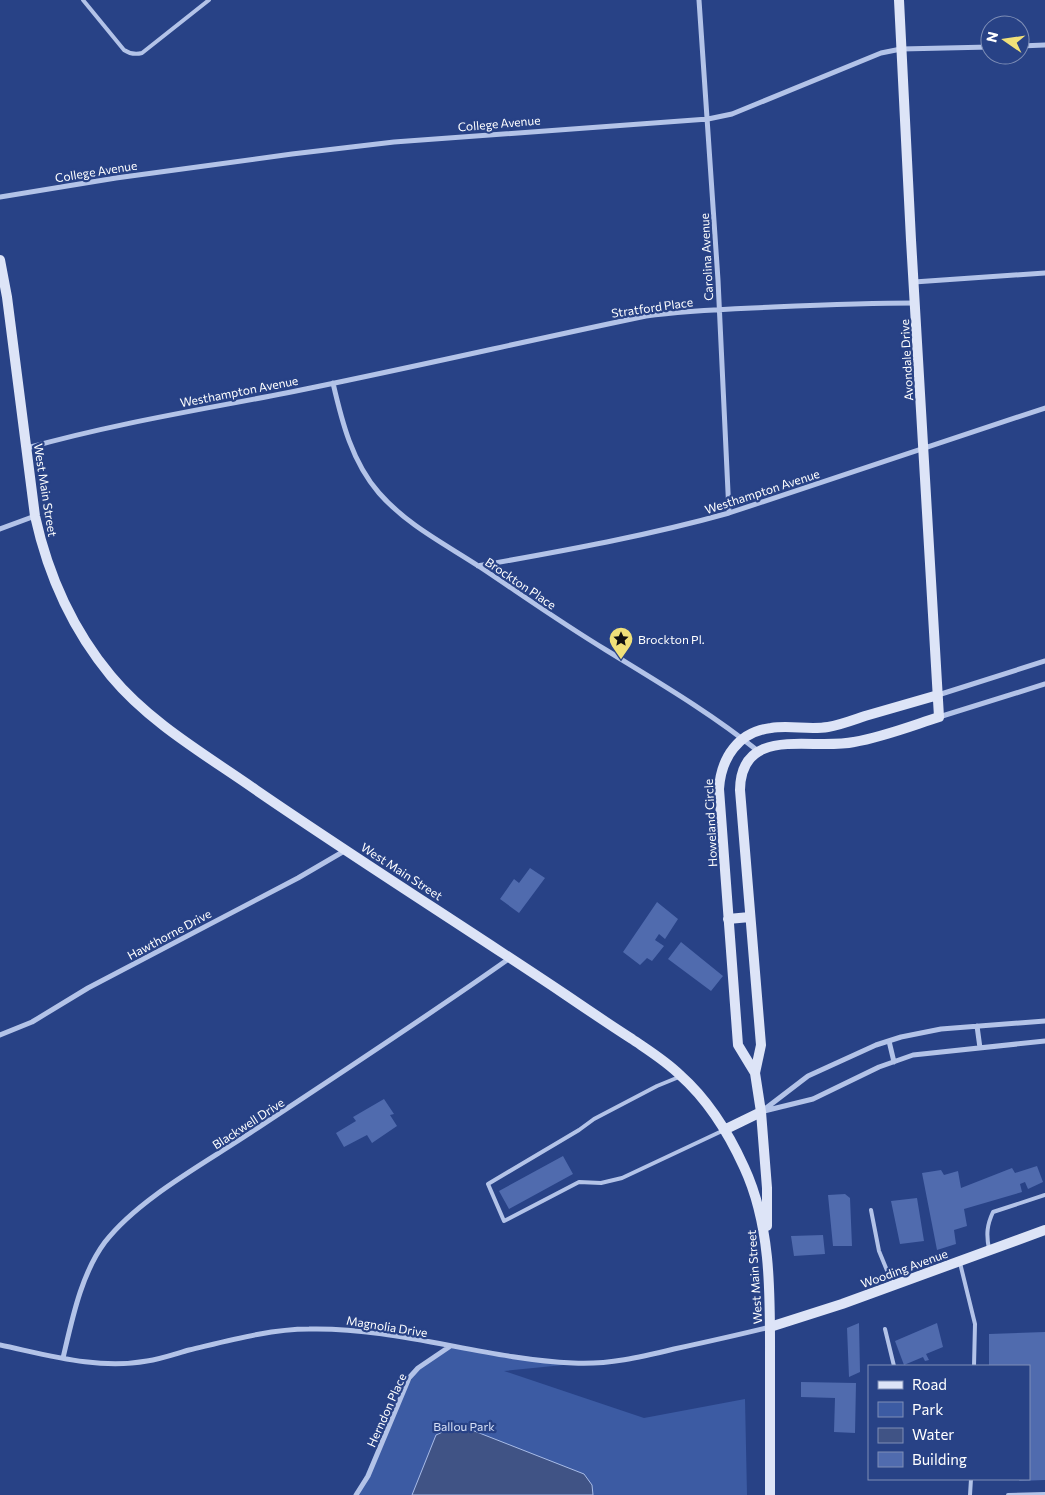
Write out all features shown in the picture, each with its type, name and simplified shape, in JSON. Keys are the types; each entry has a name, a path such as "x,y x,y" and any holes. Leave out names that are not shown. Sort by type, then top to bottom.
{"street":[{"name":"Carolina Avenue","path":"699,0 708,119 730,513"},
{"name":"Avondale Drive","path":"899,0 939,718"},
{"path":"1030,46 1045,45"},
{"name":"College Avenue","path":"0,197 116,178 385,143 708,119 732,114 881,53 901,49 980,47"},
{"name":"West Main Street","path":"0,260 35,516 45,557 61,598 92,651 112,677 135,702 161,724 346,850 648,1050 682,1076 699,1094 724,1130 753,1189 762,1220 768,1262 770,1495"},
{"path":"914,282 1045,273"},
{"name":"Stratford Place","path":"456,357 646,316 677,312 873,303 915,303"},
{"name":"Westhampton Avenue","path":"27,448 146,419 456,357"},
{"name":"Brockton Place","path":"333,383 341,418 351,446 378,492 391,507 414,525 544,611 696,706 758,751"},
{"name":"Westhampton Avenue","path":"478,566 692,524 1045,408"},
{"path":"0,529 35,516"},
{"name":"Howeland Circle","path":"755,1073 738,1045 719,789 720,774 724,761 743,739 758,731 772,728 829,727 1045,661"},
{"path":"758,751 787,744 830,745 854,742 939,718 1045,684"},
{"name":"Howeland Circle","path":"758,751 749,758 740,776 761,1045 755,1073 761,1112 767,1188 768,1262"},
{"name":"Hawthorne Drive","path":"0,1035 32,1022 88,988 298,878 346,850"},
{"path":"728,920 750,917"},
{"name":"Blackwell Drive","path":"63,1358 83,1285 92,1263 105,1243 124,1221 164,1190 421,1021 511,958"},
{"path":"724,1130 761,1112 808,1076 889,1040 917,1032 1045,1021"},
{"path":"977,1026 980,1048"},
{"path":"889,1040 894,1062"},
{"path":"761,1112 813,1099 879,1067 913,1055 1045,1041"},
{"name":"Wooding Avenue","path":"770,1327 842,1304 1045,1230"},
{"name":"Magnolia Drive","path":"0,1345 92,1363 117,1364 147,1361 197,1348 292,1329 329,1328 366,1332 520,1359 575,1363 634,1358 770,1327"},
{"name":"Herndon Place","path":"356,1495 368,1476 409,1378 418,1368 450,1346"}],"lane":[{"path":"83,0 129,54 142,53 209,0"},
{"path":"682,1076 657,1086 594,1119 579,1130 488,1184 504,1221 579,1182 601,1183 622,1178 724,1130"},
{"path":"989,1250 986,1236 987,1226 993,1212 1045,1195"},
{"path":"871,1210 879,1251 893,1285"},
{"path":"960,1260 975,1324 974,1365"},
{"path":"885,1329 894,1365"},
{"path":"970,1495 971,1480"},
{"path":"1008,1495 1045,1494"}],"green space":[{"name":"Ballou Park","path":"450,1346 575,1363 634,1358 504,1371 644,1418 745,1399 747,1495 356,1495 402,1396 418,1368"}],"water":[{"path":"464,1427 584,1474 592,1485 593,1495 412,1495 436,1435 447,1430"}],"building":[{"path":"530,868 545,878 519,913 500,899 514,879 519,883"},
{"path":"657,902 678,919 665,939 659,934 655,940 664,946 652,961 647,958 640,965 623,952"},
{"path":"681,942 723,976 711,991 668,959"},
{"path":"384,1099 394,1114 390,1115 397,1126 372,1143 367,1135 344,1147 336,1133 356,1121 353,1117"},
{"path":"563,1156 573,1174 509,1209 499,1191"},
{"path":"1037,1166 1043,1182 1028,1189 1025,1182 1020,1184 1022,1192 964,1209 967,1226 954,1230 956,1244 937,1250 922,1173 941,1170 944,1175 958,1171 961,1188 1012,1168 1015,1173"},
{"path":"845,1194 850,1198 852,1246 833,1246 828,1195"},
{"path":"917,1198 924,1241 900,1244 891,1201"},
{"path":"823,1235 825,1254 794,1256 791,1236"},
{"path":"859,1323 860,1372 849,1377 847,1328"},
{"path":"937,1323 943,1347 926,1354 929,1360 925,1361 923,1357 904,1365 895,1341"},
{"path":"1045,1332 1045,1480 1019,1481 1030,1480 1030,1365 989,1365 989,1334"},
{"path":"801,1382 856,1383 855,1433 834,1432 835,1398 801,1397"}],"place":[{"name":"Brockton Pl.","path":"621,660"}]}
